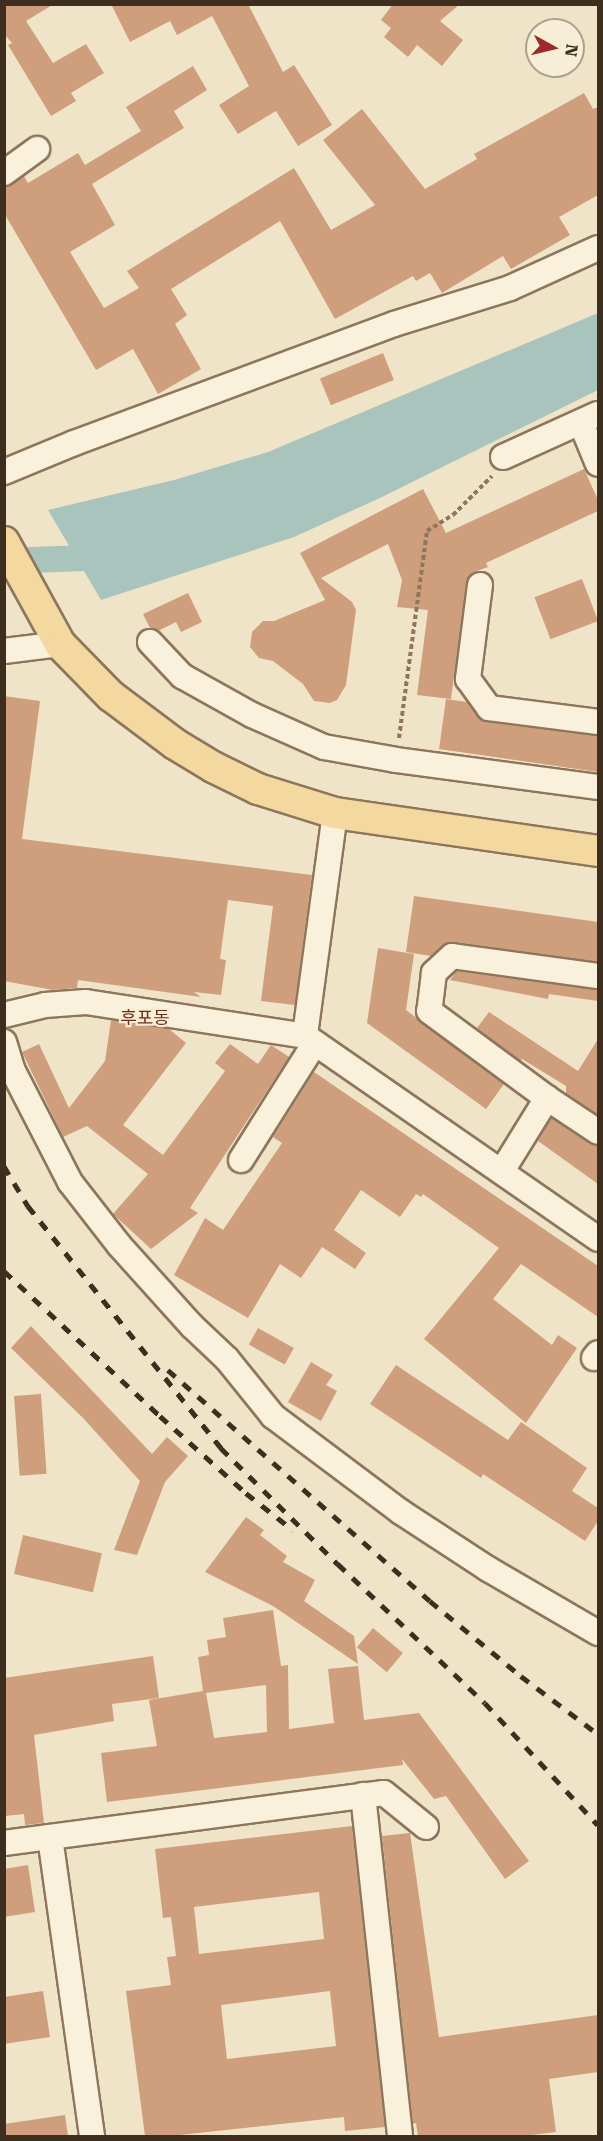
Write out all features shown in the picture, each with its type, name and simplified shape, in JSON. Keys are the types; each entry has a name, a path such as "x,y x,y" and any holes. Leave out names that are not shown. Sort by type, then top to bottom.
{"main road":[{"path":"4,542 60,644 111,696 175,744 258,789 335,813 598,851"}],"street":[{"path":"4,173 37,149"},
{"path":"4,472 74,442 394,324 510,288 598,248"},
{"path":"503,457 590,418 598,464"},
{"path":"480,585 468,679 489,708 598,722"},
{"path":"150,642 182,676 252,715 324,747 396,760 598,787"},
{"path":"4,651 60,644"},
{"path":"241,1160 310,1040 335,813"},
{"path":"598,976 452,956 434,973 429,1011 547,1098 598,1132"},
{"path":"7,1019 45,1005 86,1002 310,1040 598,1239"},
{"path":"4,1042 12,1069 70,1182 119,1245 192,1326 227,1359 273,1416 401,1512 488,1569 598,1633"},
{"path":"502,1171 547,1098"},
{"path":"4,1843 384,1793 426,1827"},
{"path":"363,1795 400,2136"},
{"path":"50,1837 92,2136"}],"path":[{"path":"396,760 427,531 453,515 490,481 503,457"}],"water":[{"path":"598,313 598,390 380,498 294,537 101,600 48,510 174,480 268,452"}],"building":[{"path":"4,4 54,4 26,21 53,63 86,44 104,73 71,93 76,101 51,116 8,45 12,43 4,34"},
{"path":"111,4 248,4 283,72 294,65 332,125 298,146 276,111 238,134 219,105 249,86 212,16 177,35 170,21 130,42"},
{"path":"393,4 460,4 440,21 463,40 442,66 417,45 408,57 384,37 391,28 381,20"},
{"path":"193,66 207,90 174,111 184,128 92,184 115,225 70,252 104,308 139,288 127,271 294,168 331,230 375,205 323,140 362,109 425,189 477,159 474,154 584,93 593,109 598,107 598,195 559,217 570,235 511,269 503,256 442,293 430,273 416,281 413,276 335,319 280,221 171,289 187,315 175,324 201,369 158,394 133,349 96,370 4,213 4,188 24,176 28,183 78,153 85,165 141,131 126,107"},
{"path":"383,353 394,380 331,405 320,378"},
{"path":"584,469 598,500 598,511 486,563 488,567 474,572 467,579 451,699 417,695 428,610 397,607 402,580 388,544 321,578 352,602 356,610 346,685 337,700 330,703 314,701 303,684 273,661 259,658 250,647 252,632 263,621 274,621 325,600 300,553 423,489 446,533"},
{"path":"582,579 598,621 551,639 534,597"},
{"path":"188,593 202,622 181,632 176,622 158,631 150,628 143,614"},
{"path":"4,696 40,701 22,839 312,875 295,1005 261,1001 273,906 228,900 220,959 226,960 221,995 194,992 201,997 78,980 77,988 53,990 4,981"},
{"path":"446,699 467,702 478,717 487,722 598,736 598,772 439,749"},
{"path":"414,896 598,922 598,962 454,942 443,945 431,956 406,952"},
{"path":"378,948 414,954 406,1010 504,1084 486,1109 367,1023"},
{"path":"457,971 598,990 598,1001 549,994 548,999 450,980"},
{"path":"489,1012 578,1071 598,1039 598,1115 566,1094 566,1086 522,1059 520,1061 477,1028"},
{"path":"111,1020 169,1029 186,1043 123,1125 163,1155 225,1071 215,1063 230,1044 258,1064 271,1045 289,1057 190,1208 198,1213 151,1249 113,1214 148,1174 87,1126 63,1137 22,1052 39,1044 69,1108 105,1061"},
{"path":"314,1072 598,1266 598,1317 521,1264 493,1299 552,1345 558,1335 577,1348 526,1423 424,1339 499,1248 423,1194 421,1197 416,1194 400,1217 361,1190 334,1230 366,1253 355,1269 322,1247 301,1278 280,1264 248,1318 174,1275 205,1218 223,1230 282,1143 273,1137"},
{"path":"551,1118 590,1144 598,1146 598,1184 538,1141"},
{"path":"31,1326 152,1454 167,1437 188,1456 165,1482 137,1555 114,1550 140,1481 83,1418 11,1348"},
{"path":"258,1328 294,1348 285,1364 249,1345"},
{"path":"311,1362 333,1375 326,1385 337,1391 321,1421 288,1402"},
{"path":"396,1365 508,1440 521,1422 587,1468 572,1491 598,1508 598,1521 585,1541 483,1474 481,1478 370,1404"},
{"path":"41,1394 47,1474 20,1476 14,1396"},
{"path":"246,1517 264,1530 260,1535 287,1556 283,1562 315,1580 304,1601 354,1636 358,1664 273,1606 205,1572"},
{"path":"23,1535 102,1553 93,1592 14,1574"},
{"path":"273,1610 281,1666 288,1665 289,1729 334,1723 328,1669 358,1666 364,1720 419,1713 529,1861 505,1879 446,1796 434,1799 402,1759 403,1765 107,1802 101,1753 157,1746 149,1700 203,1691 198,1657 209,1655 207,1640 226,1637 223,1618","holes":["266,1685 267,1732 214,1738 206,1693"]},
{"path":"373,1628 403,1653 387,1672 357,1647"},
{"path":"153,1656 159,1698 112,1704 114,1721 34,1735 44,1823 25,1825 24,1814 5,1816 4,1678"},
{"path":"352,1826 385,2127 345,2131 344,2117 171,2136 145,2136 126,1991 171,1985 167,1957 176,1956 171,1917 163,1918 155,1849","holes":["319,1892 324,1939 199,1954 194,1907","330,1991 336,2046 227,2059 221,2005"]},
{"path":"410,1833 439,2037 598,2015 598,2072 549,2079 556,2132 524,2136 418,2136 416,2123 413,2124 382,1836"},
{"path":"28,1865 35,1912 4,1917 4,1869"},
{"path":"43,1991 50,2037 4,2044 4,1997"},
{"path":"65,2115 68,2136 4,2136 4,2124"}],"waterway":[{"path":"4,561 85,558 111,552"}],"railway":[{"path":"4,1166 28,1206 221,1448 338,1564 485,1703 598,1825"},
{"path":"4,1271 160,1416 246,1493 293,1530"},
{"path":"168,1370 430,1601 521,1676 598,1734"}],"district":[{"name":"후포동","path":"145,1018"}]}
